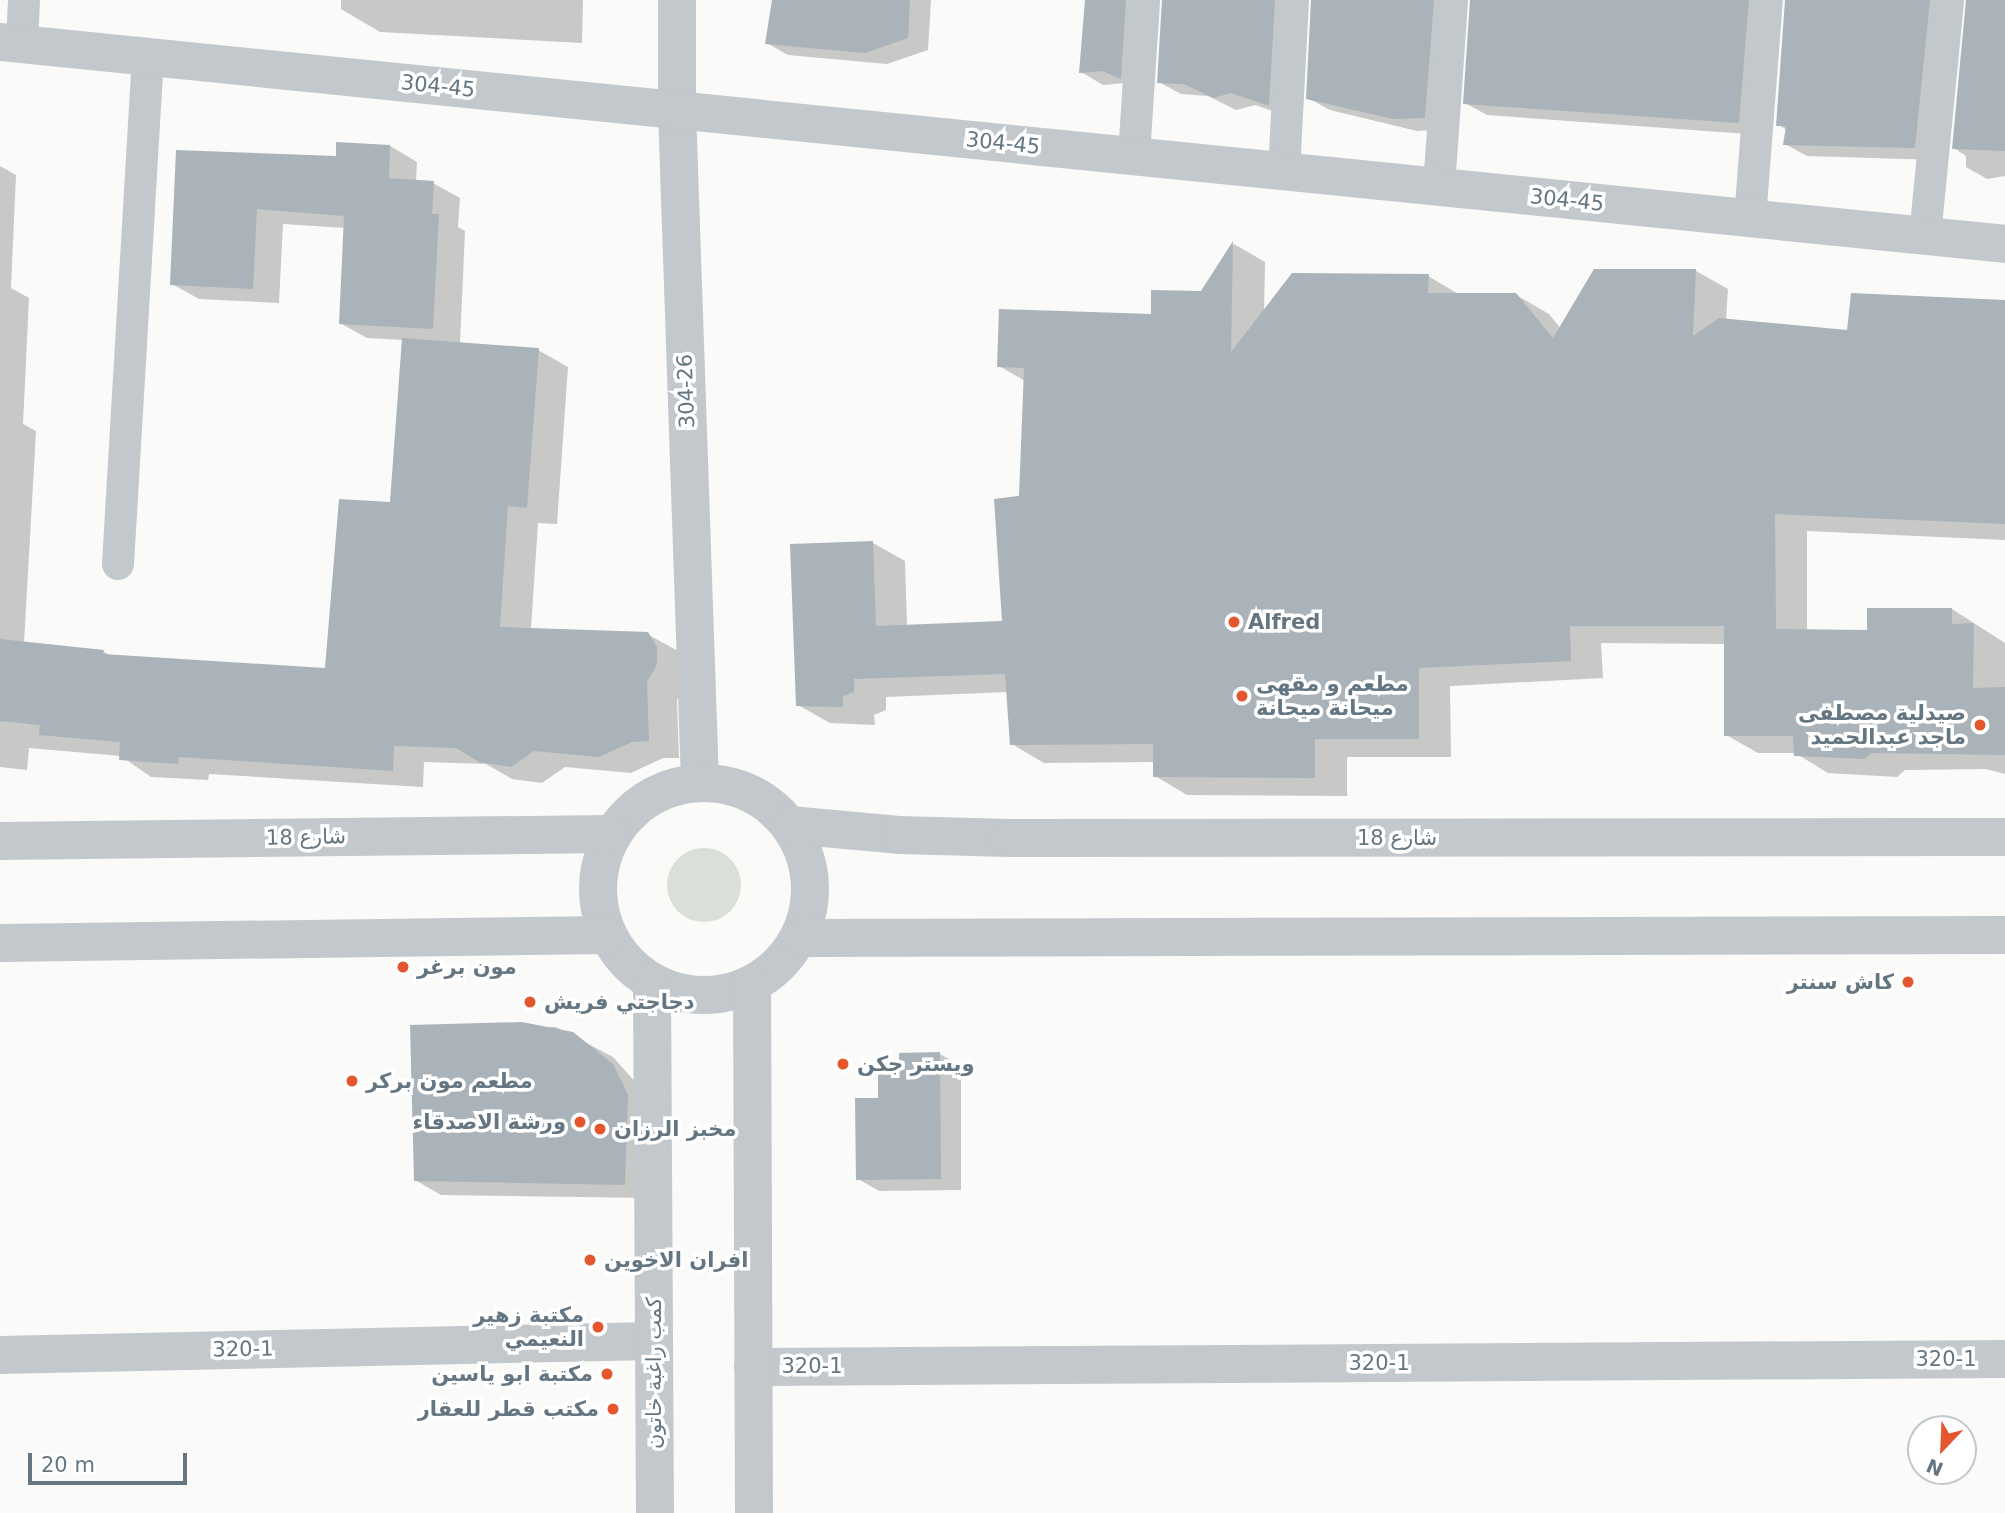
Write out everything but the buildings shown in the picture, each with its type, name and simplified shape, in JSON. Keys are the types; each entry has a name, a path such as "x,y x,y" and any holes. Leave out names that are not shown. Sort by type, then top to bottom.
{"street":[{"name":"304-26","path":"677,0 677,110 700,782"},
{"name":"304-45","path":"11,43 2005,244"},
{"path":"700,782 750,793 790,825 804,851 811,880 809,909 800,937 771,972 752,985 701,995 676,992 652,982 634,969 607,935 597,884 612,834 650,796 675,786 700,782"},
{"name":"شارع 18","path":"790,825 899,835 1010,838 2005,837"},
{"name":"شارع 18","path":"0,841 612,834"},
{"path":"800,937 2005,934"},
{"path":"0,943 607,935"},
{"name":"كمب راغبة خاتون","path":"652,982 655,1513"},
{"path":"752,985 754,1513"},
{"name":"320-1","path":"0,1354 654,1341"},
{"name":"320-1","path":"753,1367 2005,1359"}],"lane":[{"path":"11,43 24,0"},
{"path":"1134,156 1144,0"},
{"path":"1284,172 1293,0"},
{"path":"1439,187 1452,0"},
{"path":"1751,219 1767,0"},
{"path":"1924,236 1948,0"},
{"path":"118,564 148,56"}],"shaded area":[{"path":"704,848 718,851 730,859 738,871 741,885 738,899 730,911 718,919 704,922 690,919 678,911 670,899 667,885 670,871 678,859 690,851"}],"place":[{"name":"Alfred","path":"1234,622"},
{"name":"مطعم و مقهى ميحانة ميحانة","path":"1242,696"},
{"name":"صيدلية مصطفى ماجد عبدالحميد","path":"1980,725"},
{"name":"مون برغر","path":"403,967"},
{"name":"كاش سنتر","path":"1908,982"},
{"name":"دجاجتي فريش","path":"530,1002"},
{"name":"ويستر جكن","path":"843,1064"},
{"name":"مطعم مون بركر","path":"352,1081"},
{"name":"ورشة الاصدقاء","path":"580,1122"},
{"name":"مخبز الرزان","path":"600,1129"},
{"name":"افران الاخوين","path":"590,1260"},
{"name":"مكتبة زهير النعيمي","path":"598,1327"},
{"name":"مكتبة ابو ياسين","path":"607,1374"},
{"name":"مكتب قطر للعقار","path":"613,1409"}]}
